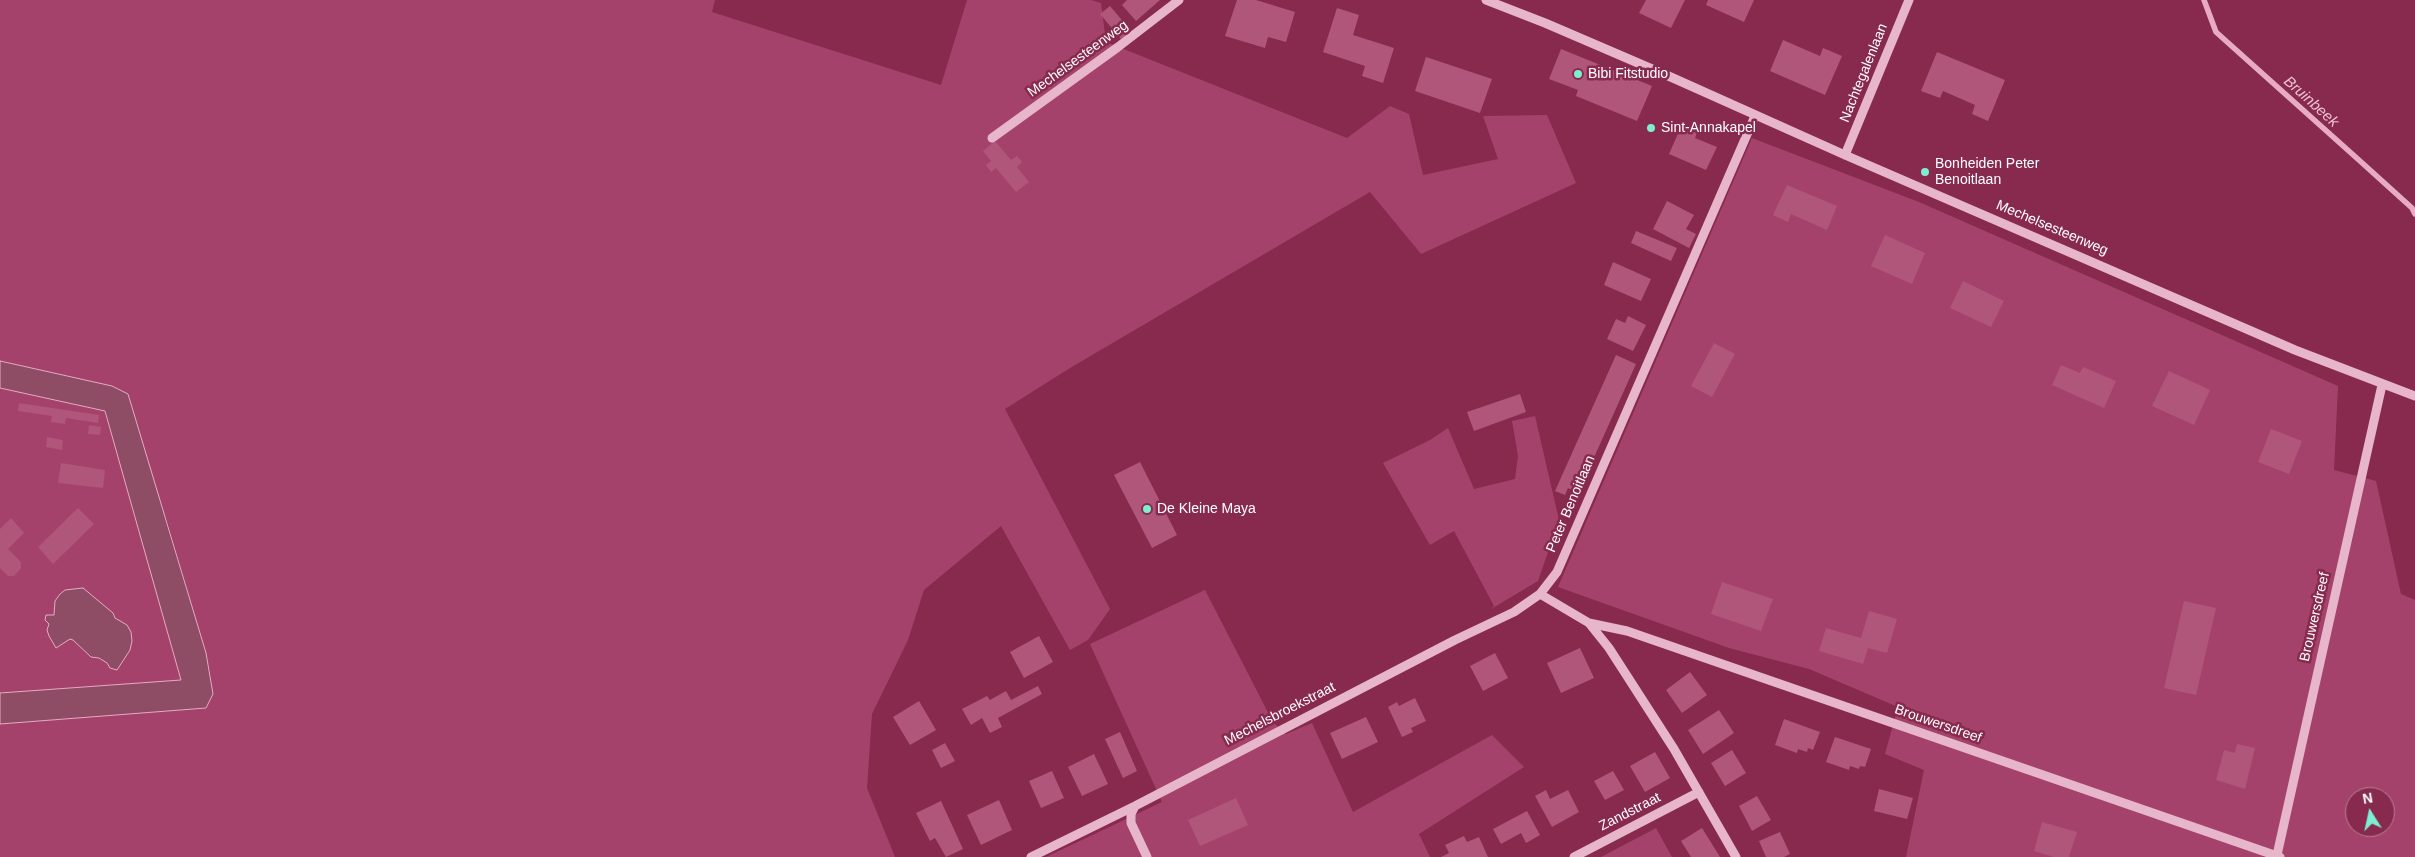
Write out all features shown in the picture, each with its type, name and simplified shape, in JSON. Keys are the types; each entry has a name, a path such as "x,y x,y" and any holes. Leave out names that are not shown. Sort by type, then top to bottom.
{"street":[{"name":"Mechelsesteenweg","path":"992,138 1118,47 1179,0"},
{"name":"Mechelsesteenweg","path":"1486,0 1545,23 2295,350 2382,385 2415,396"},
{"name":"Nachtegalenlaan","path":"1845,155 1909,0"},
{"name":"Peter Benoitlaan","path":"1540,594 1557,572 1589,494 1755,116"},
{"name":"Brouwersdreef","path":"1589,623 1627,631 2278,856 2382,385"},
{"path":"1540,594 1589,623 1609,648 1664,733 1736,857"},
{"name":"Mechelsbroekstraat","path":"1031,857 1135,806 1284,727 1514,612 1540,594"},
{"name":"Zandstraat","path":"1574,857 1699,792"},
{"path":"1135,806 1131,814 1131,823 1147,857"}],"shaded area":[{"path":"0,0 715,0 712,12 941,85 967,0 1091,0 1101,3 1106,42 1347,138 1390,106 1409,114 1423,175 1498,159 1483,116 1547,115 1576,183 1421,254 1370,192 1070,368 1005,409 1110,609 1088,640 1070,650 1001,526 924,590 908,640 872,714 867,788 895,857 0,857 0,724 206,708 211,679 206,653 167,521 112,386 0,361"},
{"path":"1752,138 1919,202 2338,386 2334,470 2376,481 2401,594 2415,600 2415,857 1906,857 1924,770 1885,754 1898,707 1809,669 1729,648 1558,587"},
{"path":"0,361 112,386 128,394 206,653 213,694 206,708 0,724 0,693 181,680 105,411 0,388"},
{"path":"0,388 105,411 181,680 0,693","holes":["83,588 115,618 130,650 117,670 99,658 91,657 73,640 70,639 56,647 49,636 48,621 54,615 55,601 60,593 65,590"]},
{"path":"1535,416 1559,520 1538,581 1491,609 1494,606 1454,531 1430,545 1383,463 1430,440 1448,428 1474,489 1515,479 1518,456 1512,421"},
{"path":"83,588 113,613 115,618 127,625 131,632 130,650 117,670 110,668 107,663 99,658 91,657 73,640 70,639 56,648 49,636 47,630 49,624 45,620 46,615 54,615 55,601 65,590"},
{"path":"1205,590 1273,722 1286,734 1312,723 1353,812 1492,735 1524,767 1419,834 1430,857 1046,857 1162,802 1090,644"},
{"path":"1656,828 1672,857 1601,857"}],"building":[{"path":"1127,0 1160,0 1136,21 1122,5"},
{"path":"1237,0 1256,0 1295,12 1286,42 1268,37 1265,48 1225,36"},
{"path":"1646,0 1685,0 1671,28 1639,13"},
{"path":"1708,0 1754,0 1744,22 1706,5"},
{"path":"1110,6 1131,31 1121,39 1100,14"},
{"path":"1337,8 1359,15 1353,35 1394,48 1383,83 1362,76 1365,66 1323,52"},
{"path":"1783,40 1820,56 1823,48 1842,56 1825,95 1770,71"},
{"path":"1561,49 1652,86 1637,121 1576,96 1578,90 1549,79"},
{"path":"1937,52 2005,80 1988,121 1972,114 1975,105 1943,91 1940,98 1921,91"},
{"path":"1426,57 1492,79 1480,113 1415,91"},
{"path":"1681,127 1697,133 1695,138 1717,147 1706,170 1669,154"},
{"path":"995,141 1011,160 1017,156 1022,162 1017,167 1029,182 1016,192 996,168 991,172 986,165 991,161 983,151"},
{"path":"1787,185 1837,206 1827,230 1791,214 1788,222 1773,215"},
{"path":"1667,201 1694,215 1686,229 1696,234 1689,248 1653,229"},
{"path":"1636,231 1677,248 1671,261 1631,243"},
{"path":"1885,235 1925,253 1912,284 1871,266"},
{"path":"1613,262 1651,279 1641,301 1604,285"},
{"path":"1963,281 2004,301 1991,327 1950,308"},
{"path":"1628,316 1646,325 1633,351 1607,339 1616,319 1625,323"},
{"path":"1714,343 1735,354 1712,397 1691,386"},
{"path":"1616,355 1636,364 1578,493 1568,488 1565,495 1555,491"},
{"path":"2061,365 2080,373 2083,367 2116,381 2104,408 2052,385"},
{"path":"2169,371 2210,390 2194,425 2152,406"},
{"path":"1520,394 1526,412 1474,431 1467,412"},
{"path":"19,403 99,415 98,423 66,418 65,424 51,422 52,416 18,411"},
{"path":"89,425 101,427 100,435 88,434"},
{"path":"2271,429 2302,441 2289,474 2258,462"},
{"path":"47,437 63,440 62,450 46,447"},
{"path":"1140,462 1177,535 1152,548 1114,475"},
{"path":"61,463 105,470 103,488 58,483"},
{"path":"78,508 94,524 53,564 38,547"},
{"path":"11,518 24,533 8,549 21,562 21,568 14,576 8,576 0,568 0,529"},
{"path":"1722,582 1773,599 1761,631 1711,614"},
{"path":"2184,601 2216,608 2196,695 2164,688"},
{"path":"1869,611 1897,619 1887,653 1868,648 1863,664 1819,651 1826,628 1861,638"},
{"path":"1039,636 1053,662 1024,678 1010,652"},
{"path":"1580,648 1594,678 1561,693 1547,663"},
{"path":"1495,653 1508,678 1483,691 1470,666"},
{"path":"1690,672 1707,695 1682,713 1666,690"},
{"path":"1038,686 1042,694 998,718 1002,727 990,733 982,718 971,725 962,709 987,696 990,700 1006,691 1011,700"},
{"path":"1415,698 1426,721 1411,728 1413,732 1402,737 1388,707 1397,702 1399,706"},
{"path":"919,701 936,730 910,745 893,717"},
{"path":"1719,710 1734,733 1703,754 1688,730"},
{"path":"1366,717 1378,742 1342,759 1330,733"},
{"path":"1784,719 1820,732 1813,750 1808,748 1807,752 1798,749 1797,753 1775,745"},
{"path":"1120,732 1137,771 1123,778 1105,739"},
{"path":"1835,737 1871,749 1865,767 1860,766 1859,769 1850,766 1849,770 1826,762"},
{"path":"945,743 955,761 941,768 932,750"},
{"path":"2237,744 2255,748 2245,789 2216,780 2224,750 2235,753"},
{"path":"1732,750 1746,773 1725,786 1711,763"},
{"path":"1655,752 1670,778 1645,792 1630,766"},
{"path":"1094,754 1108,784 1082,796 1068,767"},
{"path":"1052,771 1064,798 1041,808 1029,781"},
{"path":"1613,771 1624,790 1605,800 1594,781"},
{"path":"1879,789 1913,798 1907,819 1874,811"},
{"path":"1546,790 1550,799 1568,790 1579,812 1552,827 1535,796"},
{"path":"1757,796 1771,820 1752,831 1739,806"},
{"path":"1236,798 1248,825 1200,846 1188,820"},
{"path":"999,800 1012,830 981,845 967,815"},
{"path":"941,801 963,849 946,857 935,838 930,841 916,813"},
{"path":"1527,811 1540,835 1526,843 1521,833 1501,844 1493,829"},
{"path":"2042,822 2077,832 2069,857 2054,857 2034,851"},
{"path":"1702,828 1720,857 1691,857 1681,841"},
{"path":"1780,832 1790,854 1784,857 1766,857 1759,841"},
{"path":"1464,836 1467,842 1479,837 1488,857 1441,857 1449,853 1445,845"}],"waterway":[{"name":"Bruinbeek","path":"2204,0 2216,32 2412,208 2415,214"}],"place":[{"name":"Bibi Fitstudio","path":"1578,74"},
{"name":"Sint-Annakapel","path":"1651,128"},
{"name":"Bonheiden Peter Benoitlaan","path":"1925,172"},
{"name":"De Kleine Maya","path":"1147,509"}]}
